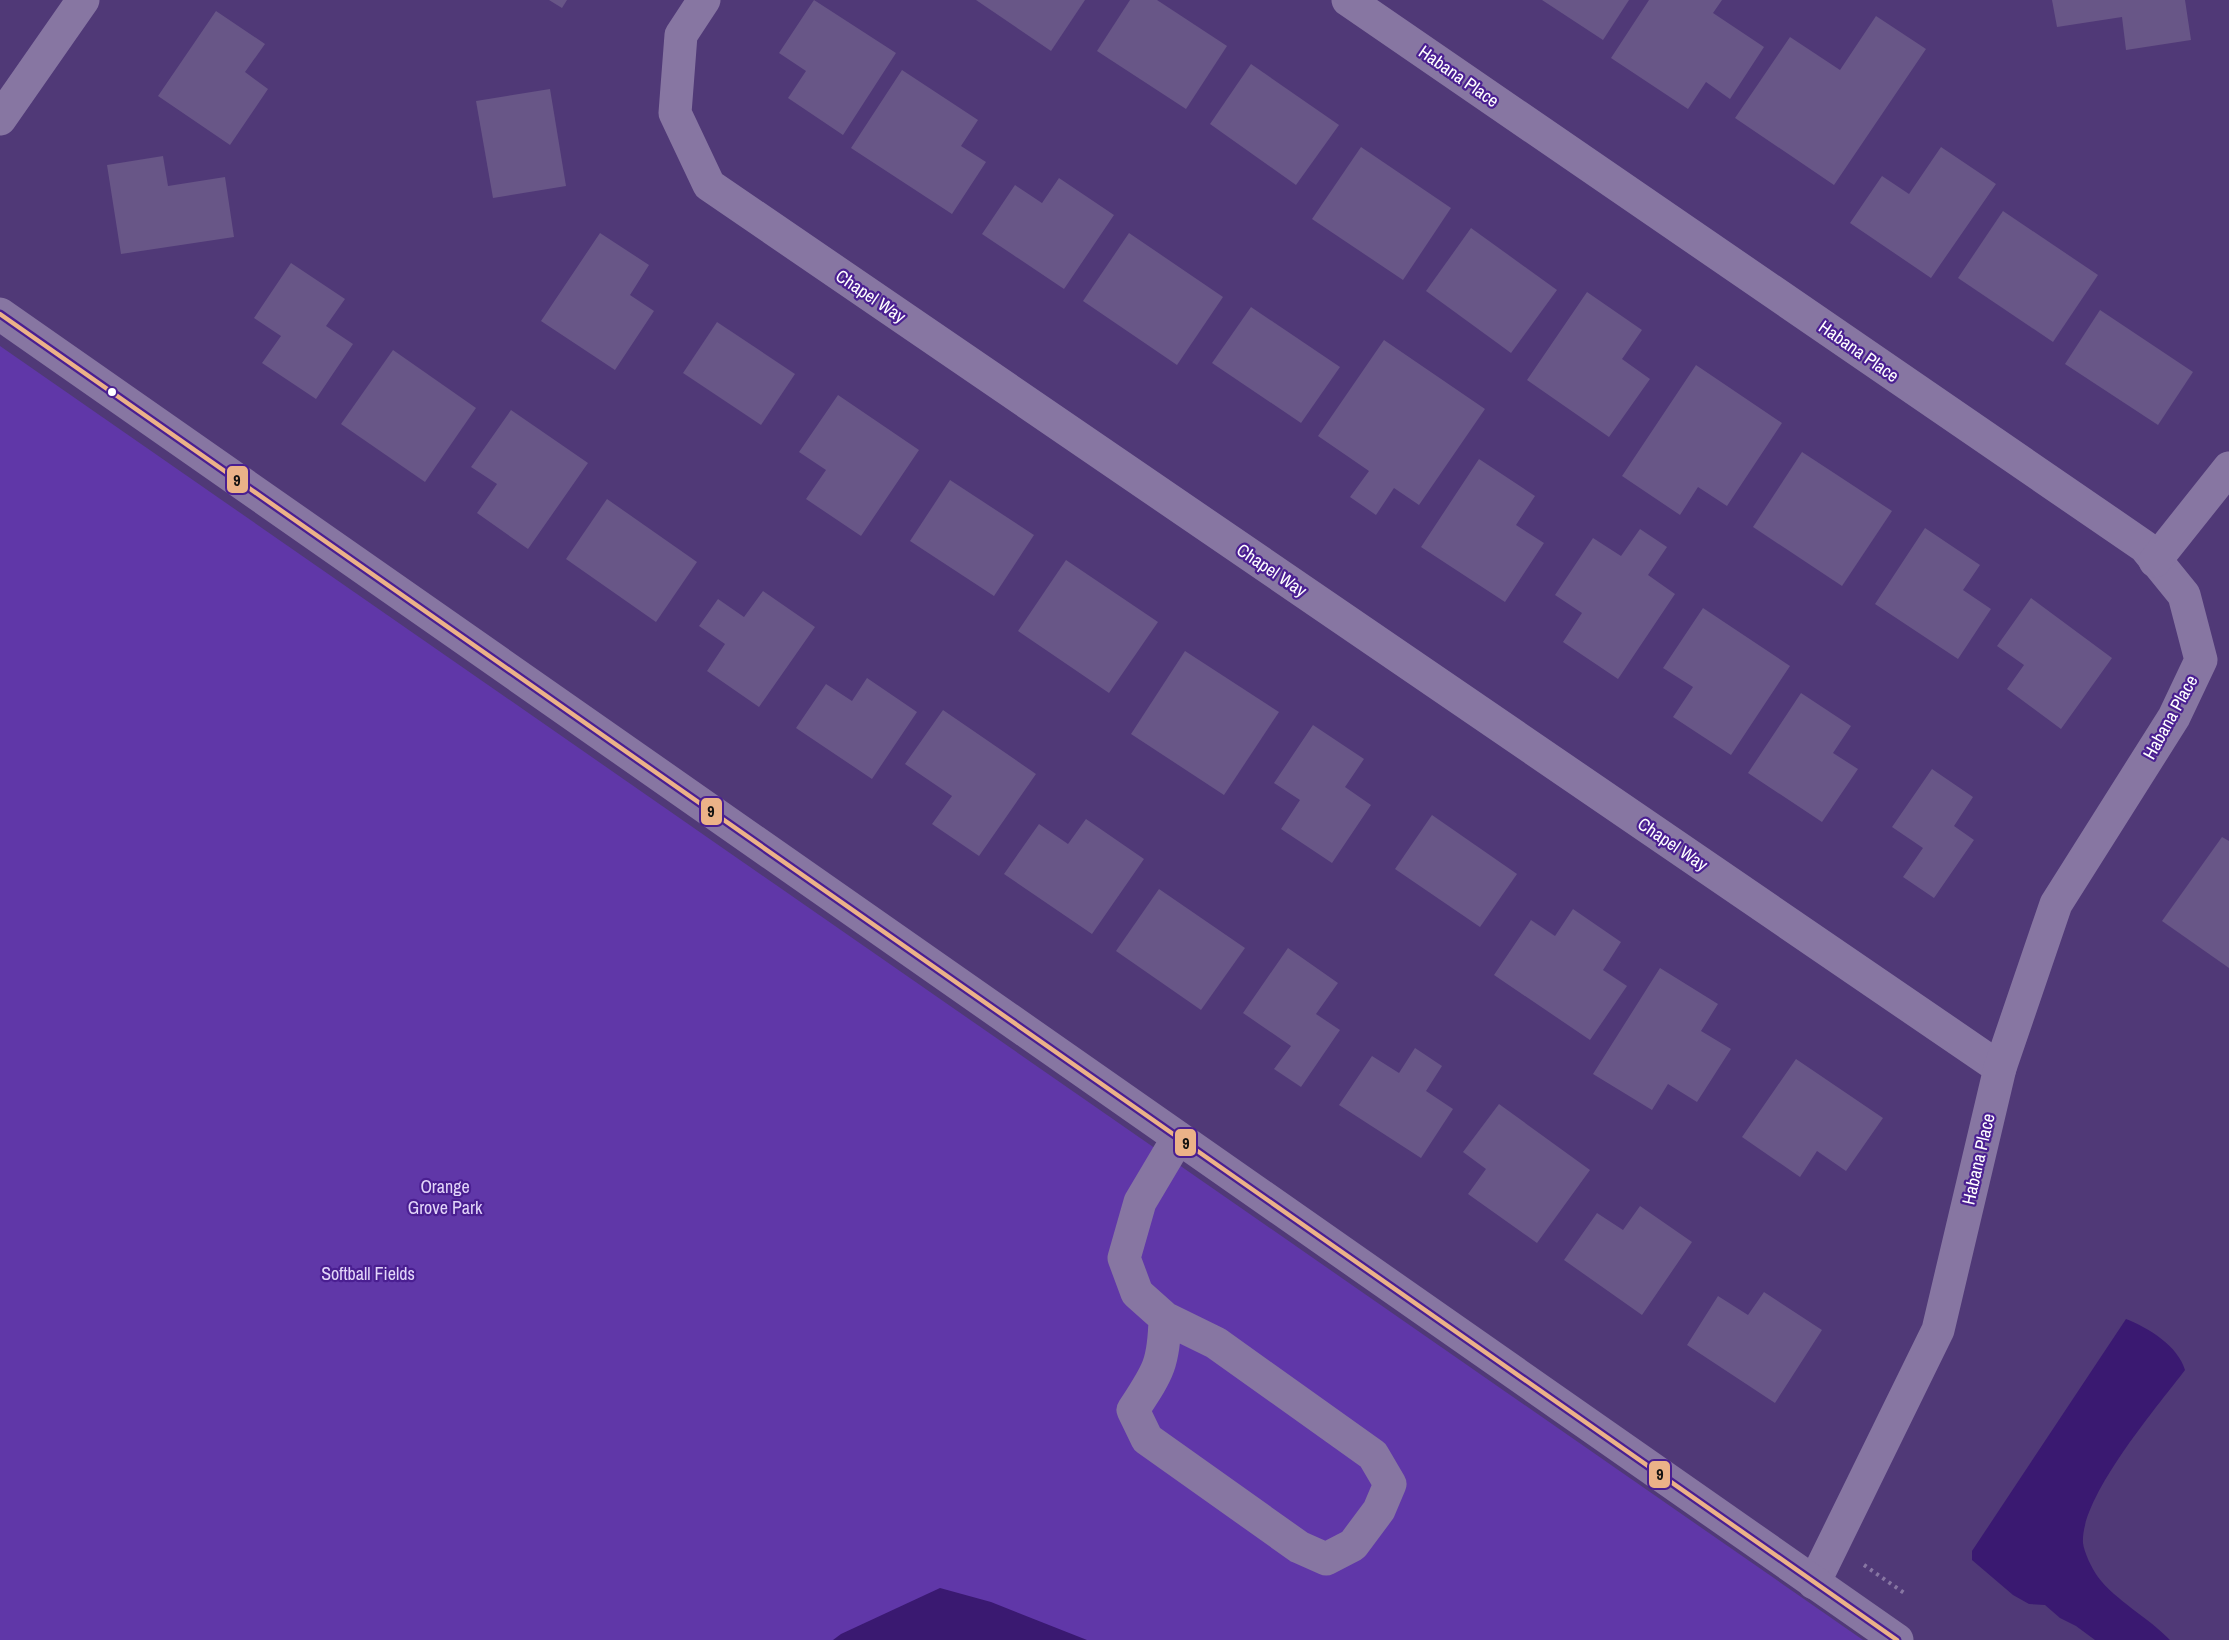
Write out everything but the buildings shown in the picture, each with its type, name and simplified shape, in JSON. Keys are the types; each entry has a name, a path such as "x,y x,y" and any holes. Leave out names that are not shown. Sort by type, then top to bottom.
{"street":[{"path":"0,119 82,0"},
{"name":"Chapel Way","path":"704,0 681,35 675,112 709,184 2000,1068"},
{"name":"Habana Place","path":"1348,0 2145,547 2184,595 2200,660 2174,717 2056,904 2000,1068 1938,1330 1814,1583"},
{"path":"0,314 1897,1640"},
{"path":"2155,561 2229,468"},
{"path":"1165,1318 1164,1351 1156,1376 1133,1410 1147,1439 1299,1547 1326,1559 1353,1545 1379,1509 1390,1484 1373,1455 1215,1343 1165,1318 1137,1293 1124,1258 1140,1202 1178,1138"}],"path":[{"path":"1833,1544 1907,1595"}],"green space":[{"name":"Orange Grove Park","path":"0,346 1863,1640 0,1640"}],"shaded area":[{"path":"2126,1319 2144,1327 2161,1339 2176,1353 2185,1370 2122,1453 2107,1478 2085,1524 2083,1543 2091,1565 2105,1585 2170,1640 2095,1640 2060,1618 2045,1605 2029,1604 2013,1595 1972,1560 1972,1551"},
{"path":"940,1588 991,1602 1087,1640 833,1640 841,1634"}],"transit line":[{"name":"9","path":"0,314 1897,1640"}],"park label":[{"name":"Softball Fields","path":"368,1273"}]}
